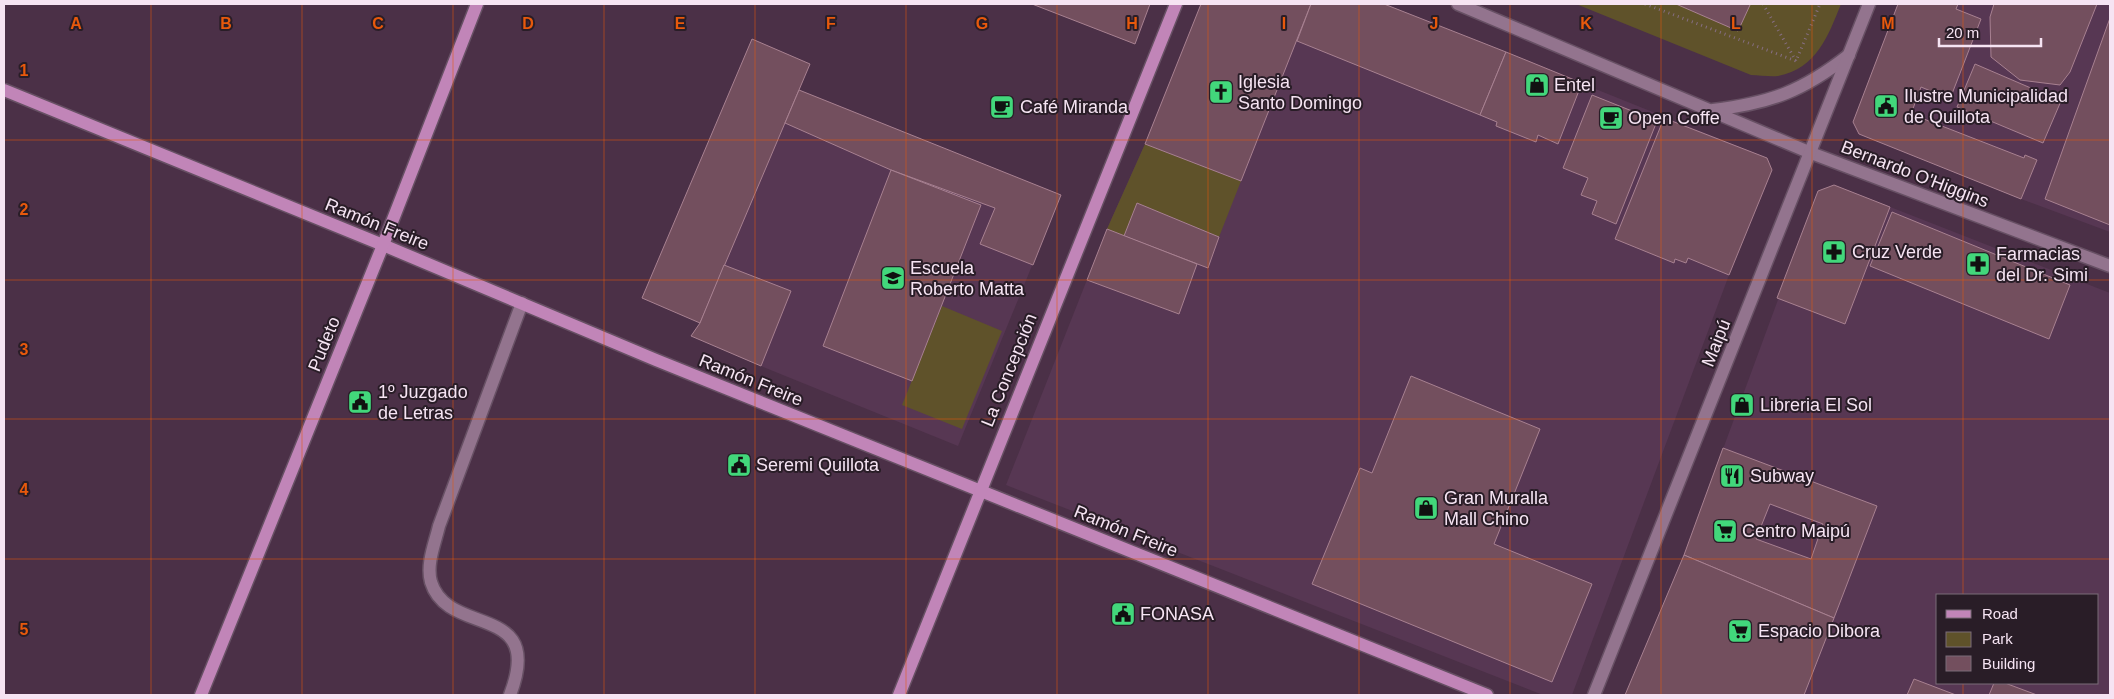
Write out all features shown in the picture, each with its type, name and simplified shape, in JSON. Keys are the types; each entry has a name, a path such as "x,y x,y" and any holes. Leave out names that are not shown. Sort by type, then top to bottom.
{"main road":[{"name":"Pudeto","path":"201,695 383,244 477,4"},
{"name":"La Concepción","path":"899,695 1176,4"},
{"name":"Ramón Freire","path":"4,90 383,244 522,304 980,491 1487,695"}],"street":[{"name":"Bernardo O'Higgins","path":"1458,4 1811,153 2110,266"},
{"name":"Maipú","path":"1594,695 1869,4"},
{"name":"Bernardo O'Higgins","path":"1710,110 1742,107 1772,100 1826,73 1849,55"},
{"path":"510,695 518,666 518,651 513,640 495,626 446,604 432,583 430,574 432,553 439,526 522,304"}],"path":[{"path":"1645,4 1796,61 1820,4"}],"shaded area":[{"path":"1201,4 1384,4 1767,158 1729,275 1572,695 1543,695 1006,485 1107,229 1145,144"},
{"path":"1898,4 2110,4 2110,232 2021,199 1859,134 1853,122"},
{"name":"Escuela Roberto Matta","path":"799,90 1061,195 958,446 761,366 790,291 724,265"},
{"path":"1834,185 2110,293 2110,695 1626,695 1684,555 1818,191"}],"green space":[{"path":"1576,4 1841,4 1826,39 1812,58 1791,72 1772,76 1751,75"},
{"path":"1145,144 1241,181 1219,237 1137,203 1124,236 1107,229"},
{"path":"942,306 1002,331 962,429 902,405"}],"building":[{"path":"1032,4 1150,4 1135,44"},
{"name":"Iglesia Santo Domingo","path":"1201,4 1311,4 1241,181 1145,144"},
{"path":"1311,4 1384,4 1506,52 1480,115 1297,41"},
{"path":"1676,4 1747,4 1750,5 1738,31"},
{"name":"Ilustre Municipalidad de Quillota","path":"1898,4 1958,4 1956,9 1981,19 1950,99 1921,87 1911,114 2024,158 2025,155 2037,160 2021,199 1859,134 1853,122"},
{"path":"1994,4 2097,4 2070,72 2060,85 2020,80 1991,57 1990,17"},
{"path":"2110,18 2110,225 2045,199"},
{"path":"752,39 810,64 700,323 642,298"},
{"path":"1506,52 1582,83 1558,144 1538,135 1536,142 1496,126 1497,122 1480,115"},
{"path":"1975,64 2061,101 2043,143 1957,107"},
{"path":"799,90 1061,195 1033,265 980,244 995,208 891,170 785,123"},
{"path":"1592,95 1657,121 1616,224 1592,214 1597,201 1581,195 1588,178 1563,168"},
{"path":"1664,118 1767,158 1772,170 1729,275 1688,258 1686,263 1675,259 1674,263 1615,239"},
{"path":"891,170 981,205 912,381 823,346"},
{"name":"Cruz Verde","path":"1834,185 1890,207 1845,324 1777,298 1818,191"},
{"path":"1137,203 1219,237 1208,268 1124,236"},
{"path":"1892,212 2070,285 2049,339 1870,266"},
{"path":"1107,229 1197,264 1179,314 1087,280"},
{"path":"724,265 791,291 761,366 691,336 700,323"},
{"name":"Gran Muralla Mall Chino","path":"1411,376 1540,429 1494,544 1592,584 1552,682 1312,584 1360,468 1372,473"},
{"name":"Centro Maipú","path":"1723,448 1877,506 1834,618 1684,555","holes":["1770,504 1823,524 1811,559 1756,539"]},
{"name":"Espacio Dibora","path":"1684,555 1834,618 1804,695 1625,695"},
{"path":"1914,679 1956,695 1907,695"},
{"path":"1994,684 2008,684 2037,695 1989,695"}],"place":[{"name":"Entel","path":"1537,85"},
{"name":"Iglesia Santo Domingo","path":"1221,92"},
{"name":"Ilustre Municipalidad de Quillota","path":"1886,106"},
{"name":"Café Miranda","path":"1002,107"},
{"name":"Open Coffe","path":"1611,118"},
{"name":"Cruz Verde","path":"1834,252"},
{"name":"Farmacias del Dr. Simi","path":"1978,264"},
{"name":"Escuela Roberto Matta","path":"893,278"},
{"name":"1º Juzgado de Letras","path":"360,402"},
{"name":"Libreria El Sol","path":"1742,405"},
{"name":"Seremi Quillota","path":"739,465"},
{"name":"Subway","path":"1732,476"},
{"name":"Gran Muralla Mall Chino","path":"1426,508"},
{"name":"Centro Maipú","path":"1725,531"},
{"name":"FONASA","path":"1123,614"},
{"name":"Espacio Dibora","path":"1740,631"}]}
